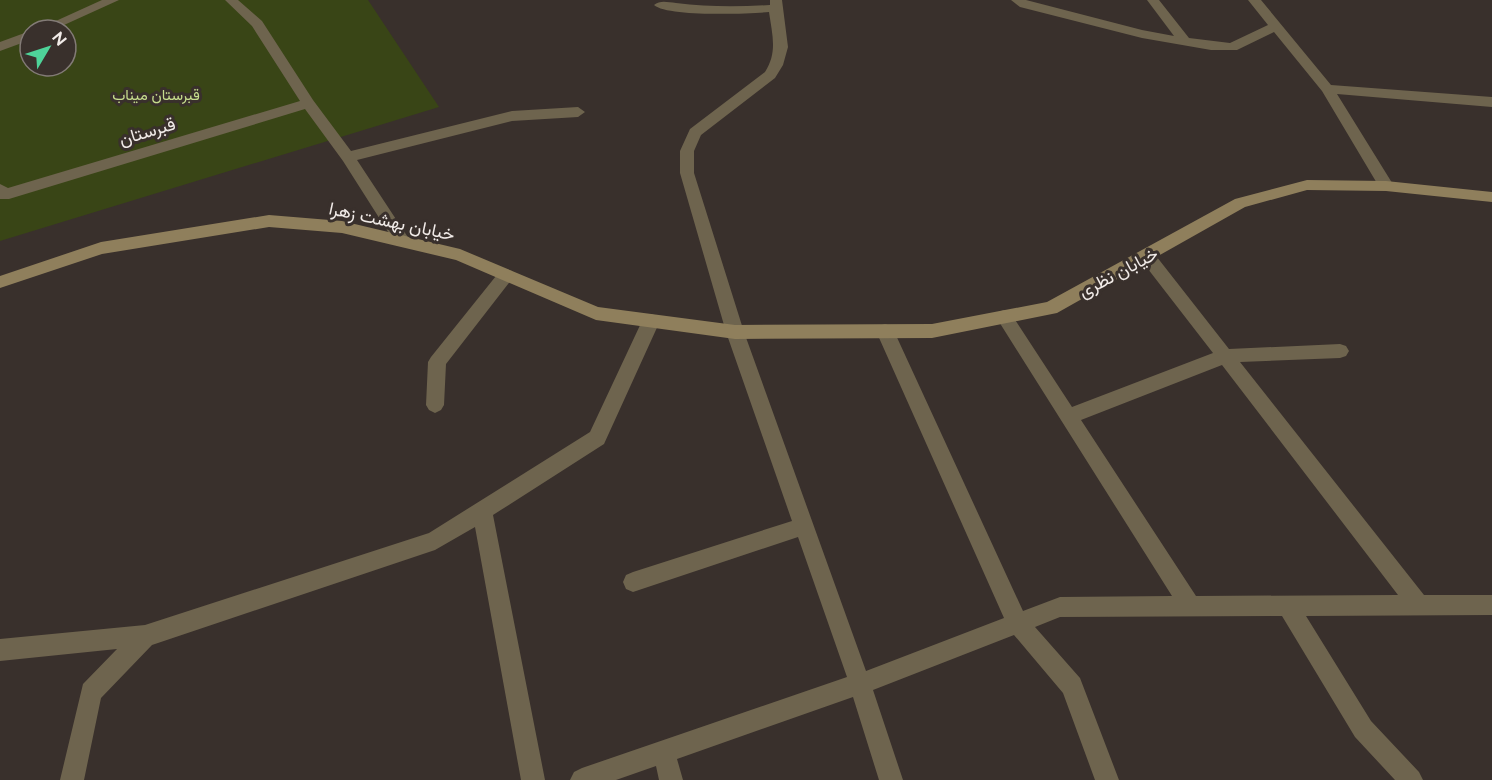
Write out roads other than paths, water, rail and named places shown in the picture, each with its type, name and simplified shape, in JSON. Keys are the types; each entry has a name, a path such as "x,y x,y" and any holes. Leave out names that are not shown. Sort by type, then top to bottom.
{"main road":[{"name":"خیابان نظری","path":"735,332 932,331 1051,308 1240,203 1307,185 1386,186 1492,197"},
{"name":"خیابان بهشت زهرا","path":"0,282 101,248 268,221 342,227 460,255 596,313 735,332"}],"street":[{"path":"70,18 113,0"},
{"path":"231,0 258,24 308,103 348,157 403,242"},
{"path":"1017,0 1024,4 1186,43 1232,47 1277,26"},
{"path":"1153,0 1186,43"},
{"path":"1254,0 1327,89 1386,186"},
{"path":"660,5 741,12 776,4 782,49 780,63 770,75 695,132 687,151 687,173 735,332 860,684 891,780"},
{"path":"0,47 18,40"},
{"path":"1327,89 1492,102"},
{"name":"قبرستان","path":"1,193 308,103"},
{"path":"348,157 512,116 578,112"},
{"path":"1147,256 1419,605"},
{"path":"435,405 437,362 506,275"},
{"path":"1004,317 1190,606"},
{"path":"0,650 145,636 435,541 597,438 651,321"},
{"path":"885,331 1017,622 1072,686 1107,780"},
{"path":"1068,417 1225,356 1340,351"},
{"path":"482,511 533,780"},
{"path":"633,582 804,526"},
{"path":"582,780 860,684 1060,607 1492,605"},
{"path":"1288,606 1363,729 1411,780"},
{"path":"72,780 91,692 145,636"},
{"path":"664,752 671,780"}],"park label":[{"name":"قبرستان میناب","path":"156,95"}]}
